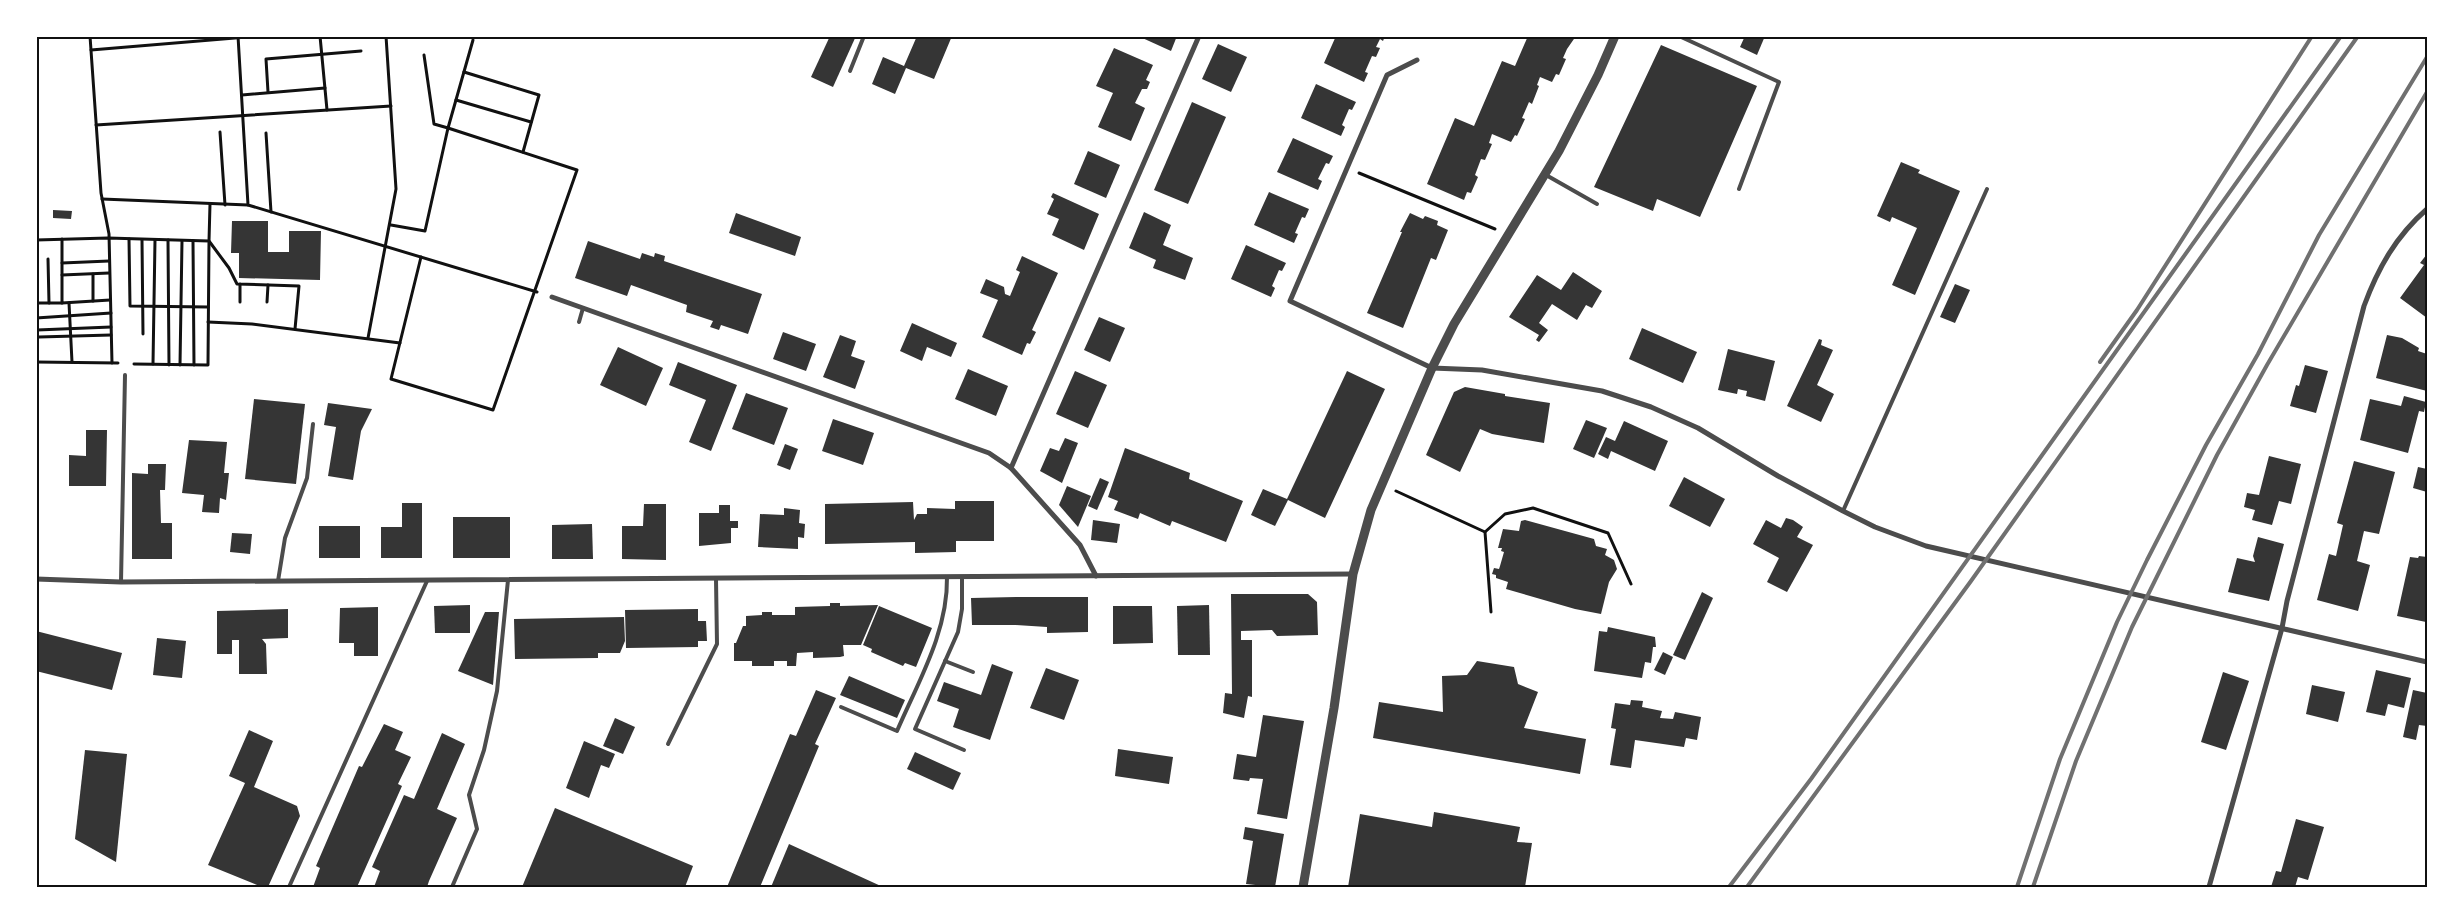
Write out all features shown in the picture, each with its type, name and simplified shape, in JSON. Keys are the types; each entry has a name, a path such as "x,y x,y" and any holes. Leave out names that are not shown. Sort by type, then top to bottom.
{"street":[{"path":"1011,468 1198,36"},
{"path":"1303,887 1338,682 1353,574 1364,532 1382,484 1432,368 1454,324 1546,174 1594,83 1615,36"},
{"path":"1417,60 1387,75 1290,301 1432,368 1482,370 1602,391 1627,398 1698,428 1778,476 1875,527 1926,546 2427,662"},
{"path":"2209,887 2282,628 2287,601 2364,306 2384,260 2400,238 2427,209"},
{"path":"552,297 968,445 1000,459 1011,468 1080,545 1096,576"},
{"path":"36,579 121,582 1353,574"}],"lane":[{"path":"850,71 864,36"},
{"path":"1679,36 1779,82 1739,190"},
{"path":"1546,174 1597,204"},
{"path":"1843,511 1987,189"},
{"path":"579,322 583,308"},
{"path":"121,582 125,375"},
{"path":"278,581 285,538 306,478 313,424"},
{"path":"841,706 897,731 938,635 947,597 947,577"},
{"path":"962,577 962,609 958,632 915,729 964,750"},
{"path":"668,744 717,644 716,579"},
{"path":"289,887 427,580"},
{"path":"452,887 477,829 469,795 484,750 497,691 508,580"},
{"path":"945,662 973,672"}],"path":[{"path":"90,36 102,199 109,234 108,261 112,363"},
{"path":"91,50 260,36"},
{"path":"320,36 327,110"},
{"path":"368,338 391,225 396,190 386,36"},
{"path":"238,37 248,205"},
{"path":"391,225 425,231 448,128 473,40"},
{"path":"268,92 266,59 361,51"},
{"path":"421,257 391,379 493,410 577,170 434,124 424,55"},
{"path":"464,72 539,95 523,152"},
{"path":"242,95 325,88"},
{"path":"456,100 531,122"},
{"path":"96,125 391,106"},
{"path":"220,132 225,205"},
{"path":"266,133 271,212"},
{"path":"1347,168 1508,234"},
{"path":"102,199 248,205 552,297"},
{"path":"36,362 208,365 210,204"},
{"path":"36,240 108,238 209,241"},
{"path":"62,239 62,303"},
{"path":"129,239 130,306 208,307"},
{"path":"142,240 143,334"},
{"path":"153,364 155,240"},
{"path":"168,240 167,306 169,365"},
{"path":"180,365 182,240"},
{"path":"193,241 194,365"},
{"path":"209,241 229,268 237,284 299,286 295,329"},
{"path":"48,259 49,303"},
{"path":"62,264 108,261"},
{"path":"62,275 109,273"},
{"path":"93,274 93,301"},
{"path":"240,284 240,302"},
{"path":"267,302 268,285"},
{"path":"36,303 110,300"},
{"path":"69,302 72,362"},
{"path":"36,318 111,313"},
{"path":"208,322 295,329 400,343"},
{"path":"37,330 111,327"},
{"path":"39,337 112,336"},
{"path":"1382,484 1484,532"},
{"path":"1484,532 1505,514 1533,508 1608,533 1630,584"},
{"path":"1484,532 1491,612"}],"building":[{"path":"830,36 856,36 833,87 811,77"},
{"path":"917,36 952,36 934,79 906,68 895,94 872,84 883,57 904,66"},
{"path":"1138,36 1177,36 1171,51"},
{"path":"1336,36 1385,36 1383,41 1380,39 1376,47 1380,48 1376,57 1372,56 1365,72 1368,73 1364,82 1324,63"},
{"path":"1528,36 1576,36 1563,58 1566,59 1559,75 1556,74 1552,82 1540,77 1537,85 1539,86 1532,104 1529,102 1522,118 1525,119 1517,136 1515,135 1511,142 1492,134 1489,143 1492,144 1485,160 1481,159 1475,175 1478,177 1471,193 1467,192 1464,200 1427,184 1455,118 1474,126 1502,61 1515,66"},
{"path":"1745,36 1765,36 1757,55 1740,47"},
{"path":"1218,44 1247,57 1231,92 1202,79"},
{"path":"1661,45 1757,86 1700,217 1657,199 1653,211 1594,187"},
{"path":"1114,48 1153,65 1146,80 1150,82 1147,89 1142,89 1135,103 1145,108 1131,141 1098,127 1113,93 1096,86"},
{"path":"1316,84 1356,102 1352,110 1349,109 1342,125 1345,127 1341,136 1301,118"},
{"path":"1192,102 1226,117 1188,204 1154,190"},
{"path":"1293,138 1333,156 1329,164 1326,163 1318,179 1322,181 1318,190 1277,172"},
{"path":"1088,151 1120,165 1106,198 1074,184"},
{"path":"1901,162 1920,170 1918,173 1960,191 1915,295 1892,285 1917,228 1892,217 1890,222 1877,216"},
{"path":"1269,192 1309,209 1305,218 1302,217 1295,233 1298,234 1294,243 1254,225"},
{"path":"1053,193 1099,214 1084,250 1052,235 1059,219 1047,214 1054,199 1051,197"},
{"path":"53,210 72,211 71,219 53,218"},
{"path":"1144,212 1171,225 1163,245 1193,258 1185,280 1153,268 1156,260 1129,248"},
{"path":"736,213 801,237 795,256 729,233"},
{"path":"1410,213 1423,219 1425,216 1438,221 1437,225 1448,230 1436,260 1431,258 1403,328 1367,313 1402,232 1400,232"},
{"path":"232,221 268,221 268,252 289,252 289,231 321,231 320,280 239,278 239,253 231,253"},
{"path":"588,241 640,259 642,253 654,257 655,253 665,256 664,261 762,294 748,334 721,325 719,330 710,327 713,321 686,312 687,305 631,285 627,296 575,278"},
{"path":"1246,245 1286,263 1282,271 1279,270 1272,286 1275,288 1271,297 1231,279"},
{"path":"2427,254 2427,318 2400,298 2424,265 2420,263"},
{"path":"1022,256 1058,273 1032,330 1036,332 1030,344 1027,343 1022,355 982,337 998,300 980,293 986,279 1004,287 1005,294 1010,296 1020,272 1016,270"},
{"path":"1573,272 1602,291 1592,308 1586,305 1577,320 1552,304 1539,323 1548,330 1539,342 1536,340 1539,335 1509,317 1537,275 1561,290"},
{"path":"1955,284 1970,290 1955,323 1940,317"},
{"path":"1099,317 1125,328 1110,362 1084,350"},
{"path":"912,323 957,343 951,357 927,347 922,361 900,351"},
{"path":"1642,328 1697,352 1683,383 1629,359"},
{"path":"783,332 816,344 806,371 773,359"},
{"path":"840,335 856,341 851,356 865,361 855,389 823,377"},
{"path":"2387,335 2402,338 2419,348 2418,351 2427,354 2427,391 2376,378"},
{"path":"1819,339 1822,340 1821,345 1833,350 1817,385 1834,394 1821,422 1787,406"},
{"path":"618,347 663,368 646,406 600,385"},
{"path":"1728,349 1775,361 1765,401 1746,396 1747,391 1738,389 1737,394 1718,390"},
{"path":"678,362 737,385 711,451 689,442 706,400 669,385"},
{"path":"2305,365 2328,371 2316,413 2290,406 2296,385 2299,386"},
{"path":"968,369 1008,386 996,416 955,399"},
{"path":"1075,371 1107,385 1088,428 1056,414"},
{"path":"1347,371 1385,389 1325,518 1288,500 1275,526 1251,515 1263,489 1287,499"},
{"path":"1465,387 1550,403 1544,443 1492,434 1480,429 1460,472 1426,455 1454,392"},
{"path":"746,393 788,408 774,445 732,429"},
{"path":"2404,396 2426,402 2424,412 2419,411 2408,453 2360,440 2370,399 2401,406"},
{"path":"254,399 305,404 296,484 245,479"},
{"path":"328,403 372,409 361,431 353,480 328,476 336,427 324,425"},
{"path":"833,419 874,433 863,465 822,451"},
{"path":"1586,420 1607,428 1594,458 1573,449"},
{"path":"1624,421 1668,441 1655,471 1611,451 1608,459 1598,454 1606,437 1615,441"},
{"path":"86,430 107,430 106,486 69,486 69,455 86,456"},
{"path":"1065,438 1078,443 1062,483 1040,471 1050,448 1059,451"},
{"path":"189,440 227,442 224,473 229,473 226,500 220,498 219,513 202,512 204,495 182,493"},
{"path":"785,444 798,449 790,470 777,465"},
{"path":"1125,448 1190,473 1189,479 1243,501 1226,542 1172,521 1170,526 1140,513 1138,519 1114,510 1118,501 1108,497"},
{"path":"2269,456 2301,464 2291,504 2279,501 2272,525 2252,520 2255,510 2244,507 2247,493 2259,495"},
{"path":"2354,461 2395,472 2379,534 2364,531 2357,561 2370,565 2358,611 2317,600 2329,554 2336,556 2343,525 2337,523"},
{"path":"148,464 166,464 165,490 160,490 161,523 172,523 172,559 132,559 132,473 148,474"},
{"path":"2418,467 2427,469 2427,492 2413,488"},
{"path":"1684,477 1725,499 1710,527 1669,506"},
{"path":"1100,478 1109,482 1097,510 1088,506"},
{"path":"1067,486 1091,496 1078,527 1059,505"},
{"path":"955,501 994,501 994,541 956,541 956,552 915,553 915,542 825,544 825,504 913,502 914,520 917,514 927,514 927,508 955,509"},
{"path":"402,503 422,503 422,558 381,558 381,527 402,527"},
{"path":"644,504 666,504 666,560 622,559 622,526 643,526"},
{"path":"719,505 730,505 730,521 738,521 738,528 731,528 731,543 699,546 699,513 719,513"},
{"path":"784,508 800,510 799,523 805,524 804,538 798,537 798,549 758,547 760,514 784,515"},
{"path":"453,517 510,517 510,558 453,558"},
{"path":"1786,518 1793,520 1803,527 1797,537 1813,545 1787,592 1767,582 1779,558 1753,544 1766,520 1781,528"},
{"path":"1093,520 1120,524 1117,543 1091,540"},
{"path":"1525,520 1594,539 1596,546 1607,549 1605,555 1614,560 1617,569 1609,582 1601,614 1575,609 1506,589 1508,582 1496,578 1496,575 1492,574 1494,568 1499,569 1504,552 1501,551 1502,548 1498,548 1503,529 1519,531 1521,521"},
{"path":"592,524 593,559 552,559 552,525"},
{"path":"319,526 360,526 360,558 319,558"},
{"path":"232,533 252,534 250,554 230,552"},
{"path":"2258,537 2284,544 2269,601 2228,592 2237,558 2255,562 2253,556"},
{"path":"2419,556 2427,557 2426,622 2397,616 2410,557 2418,558"},
{"path":"1702,592 1713,598 1685,660 1673,655"},
{"path":"1231,594 1308,594 1317,602 1318,635 1277,636 1272,630 1241,631 1241,640 1252,640 1252,697 1248,696 1244,718 1223,713 1225,693 1232,694"},
{"path":"1088,597 1088,632 1047,633 1047,627 972,625 971,598"},
{"path":"830,603 840,603 840,606 878,605 861,645 843,645 844,656 813,658 813,652 797,653 796,666 787,666 787,661 774,661 774,666 752,666 752,661 734,661 734,643 736,643 743,626 746,626 746,616 762,615 762,612 772,612 772,615 795,615 795,607 830,606"},
{"path":"470,605 470,633 435,633 434,606"},
{"path":"1209,605 1210,655 1178,655 1177,606"},
{"path":"879,606 932,628 916,667 905,663 903,666 871,652 872,649 863,645"},
{"path":"1113,606 1152,606 1153,643 1113,644"},
{"path":"378,607 378,656 354,656 354,643 339,643 340,608"},
{"path":"288,609 288,638 262,639 266,644 267,674 239,674 239,640 232,640 232,654 217,654 217,611"},
{"path":"698,609 698,621 706,621 707,641 698,641 698,647 626,648 625,610"},
{"path":"485,612 499,612 493,685 458,671"},
{"path":"624,617 625,641 620,653 598,653 598,658 515,659 514,619"},
{"path":"1608,627 1655,637 1656,647 1653,647 1651,663 1645,662 1642,678 1594,671 1599,631 1607,632"},
{"path":"36,631 122,653 112,690 36,671"},
{"path":"157,638 186,641 182,678 153,675"},
{"path":"1663,652 1673,657 1665,675 1654,670"},
{"path":"1477,661 1514,667 1518,684 1538,692 1524,728 1586,739 1580,774 1373,738 1379,702 1443,712 1442,676 1467,675"},
{"path":"992,664 1013,672 990,740 953,727 959,709 937,701 944,682 981,695"},
{"path":"1046,668 1079,680 1064,720 1030,708"},
{"path":"2376,670 2411,678 2404,708 2388,704 2385,716 2366,712"},
{"path":"2223,672 2249,681 2226,750 2201,742"},
{"path":"849,676 905,700 897,718 840,695"},
{"path":"2312,685 2345,692 2338,722 2306,714"},
{"path":"816,690 836,698 815,744 819,746 760,887 727,887 790,734 796,736"},
{"path":"2413,690 2427,693 2427,726 2419,725 2416,740 2403,737"},
{"path":"1631,700 1643,701 1642,707 1662,711 1660,718 1673,719 1675,712 1701,717 1697,740 1686,738 1684,747 1635,740 1631,768 1610,765 1616,729 1611,728 1615,703 1630,705"},
{"path":"1263,715 1304,721 1287,819 1257,814 1263,779 1250,778 1249,781 1233,779 1237,754 1256,757"},
{"path":"615,718 635,727 623,754 603,746"},
{"path":"384,724 403,732 395,750 411,757 398,784 402,786 357,887 313,887 320,868 316,866 359,766 362,767"},
{"path":"249,730 273,741 254,787 297,806 300,816 268,887 262,887 208,865 245,783 229,776"},
{"path":"442,733 465,744 437,809 457,818 427,887 374,887 380,871 372,867 404,795 414,799"},
{"path":"584,741 615,754 609,768 601,765 589,798 566,788"},
{"path":"1118,749 1173,757 1169,784 1115,776"},
{"path":"85,750 127,754 116,862 75,839"},
{"path":"915,752 961,773 953,790 907,769"},
{"path":"555,808 693,866 685,887 522,887"},
{"path":"1434,812 1520,827 1517,842 1532,843 1525,887 1348,887 1360,814 1432,827"},
{"path":"2296,819 2324,827 2308,880 2298,877 2295,887 2271,887 2276,871 2281,872"},
{"path":"1245,827 1284,834 1275,887 1246,884 1253,841 1243,839"},
{"path":"789,844 883,887 771,887"}],"railway":[{"path":"2100,362 2137,310 2312,36"},
{"path":"1729,887 1811,779 2341,36"},
{"path":"1747,887 1971,581 2358,36"},
{"path":"2017,887 2060,759 2117,622 2147,560 2206,445 2258,354 2319,235 2427,57"},
{"path":"2033,887 2076,761 2132,627 2217,455 2267,365 2427,92"}]}
